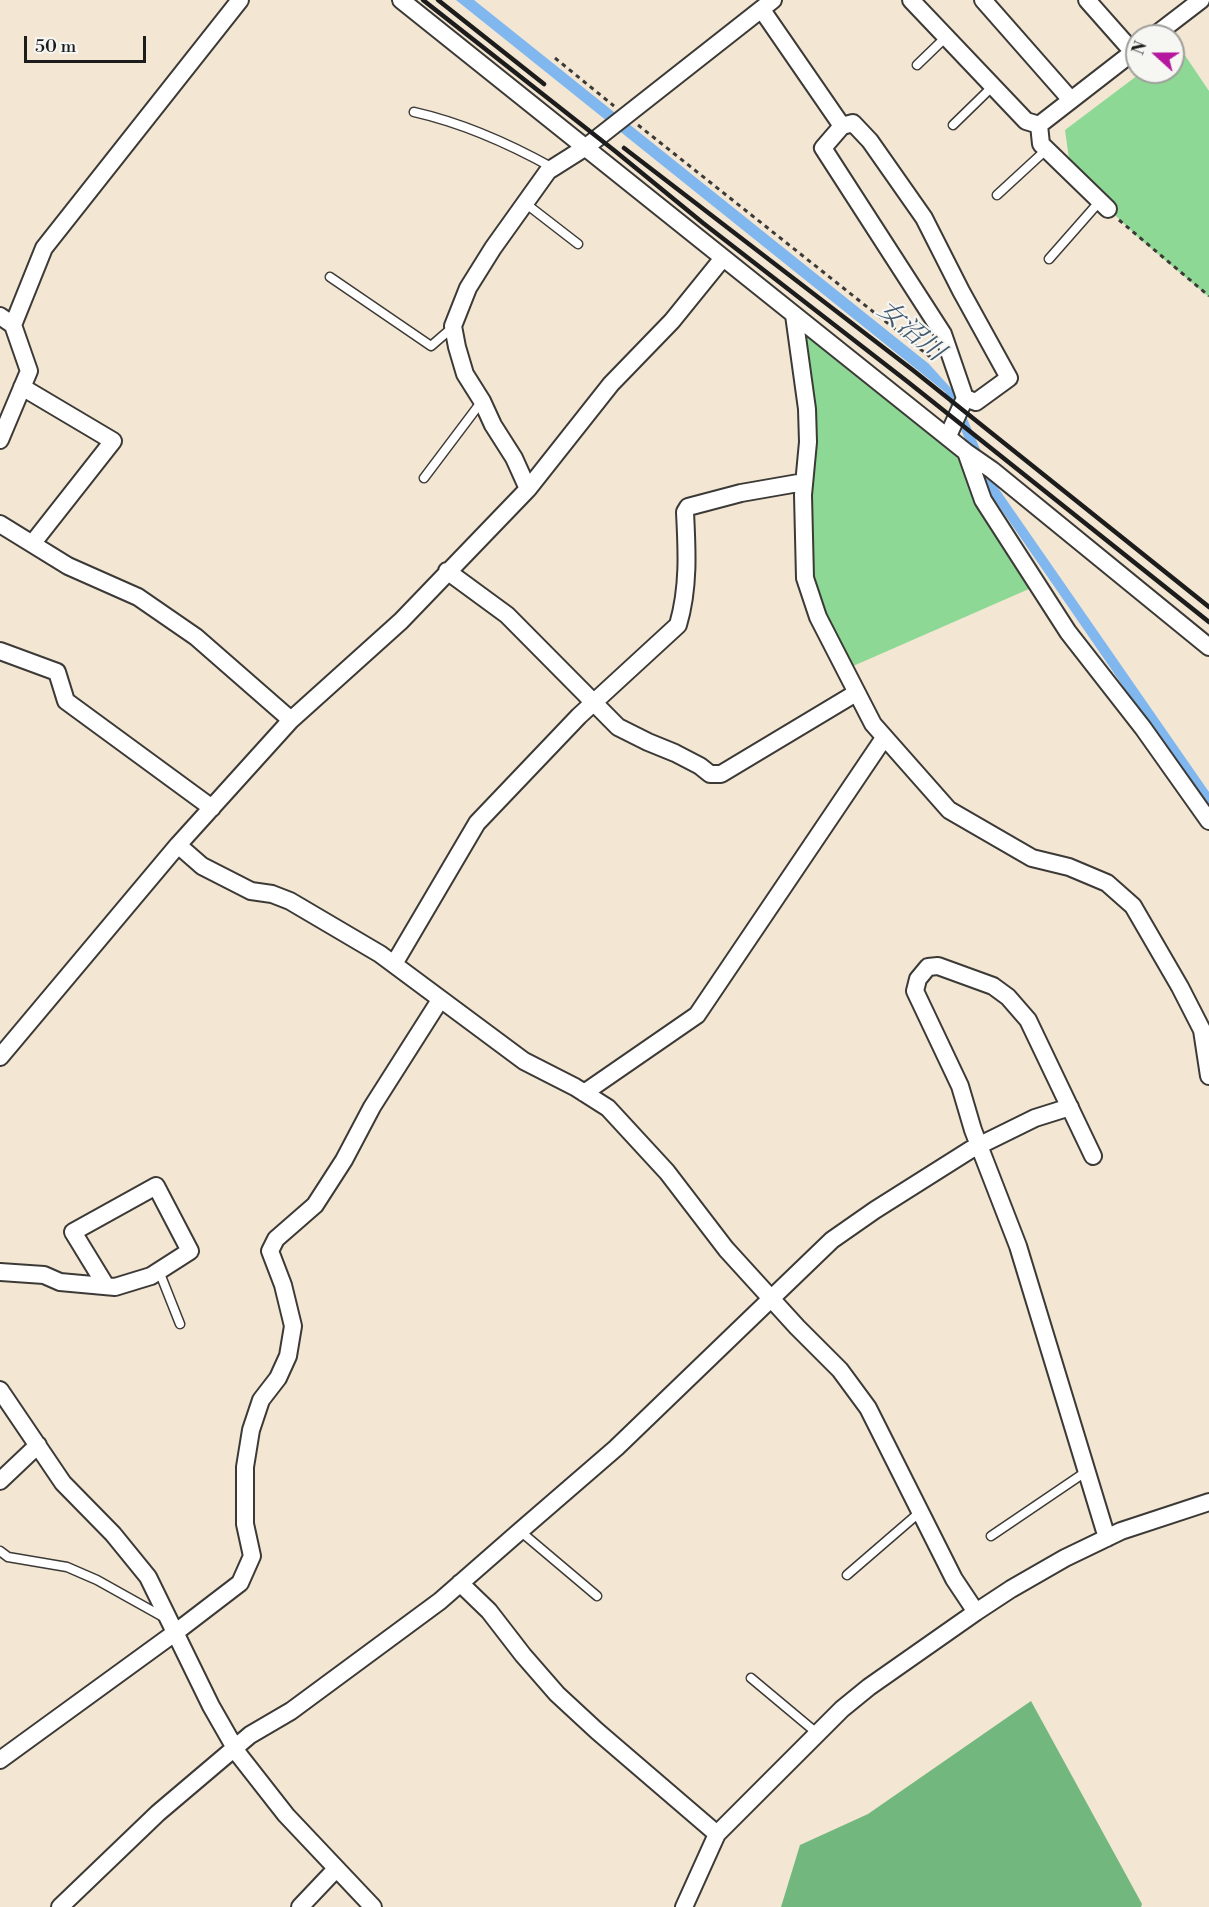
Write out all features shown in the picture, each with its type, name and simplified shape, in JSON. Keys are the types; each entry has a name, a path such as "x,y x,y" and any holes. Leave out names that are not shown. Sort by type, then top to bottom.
{"street":[{"path":"0,440 29,372 6,321 44,248 240,0"},
{"path":"401,0 966,452 992,470 1209,647"},
{"path":"910,0 1026,121 1039,125"},
{"path":"982,0 1071,100"},
{"path":"1087,0 1125,40"},
{"path":"1169,24 1196,2"},
{"path":"528,489 514,458 465,374 453,327 468,288 548,171 586,147 768,5 842,126"},
{"path":"1039,125 1125,59"},
{"path":"948,436 965,399 955,369 943,334 823,148 842,126 853,123 870,141 924,218 1009,378 976,402 965,399"},
{"path":"1039,125 1041,144 1104,205"},
{"path":"0,1057 178,846 291,720 400,621 528,489 611,384 672,321 723,258"},
{"path":"794,315 807,409 808,442 804,482 805,578 818,616 856,693 873,724 884,738 949,810 1032,858 1069,867 1107,884 1133,906 1202,1030 1209,1076"},
{"path":"22,387 113,441 32,544"},
{"path":"966,452 983,500 1068,632 1143,728 1209,821"},
{"path":"394,964 477,823 593,703 678,625 687,571 685,512 688,507 741,493 804,482"},
{"path":"0,524 68,566 138,597 195,637 291,720"},
{"path":"447,571 507,615 618,727 675,753 710,774 721,774 856,693"},
{"path":"0,651 57,672 66,701 212,808"},
{"path":"584,1093 697,1015 884,738"},
{"path":"178,846 202,866 251,891 272,894 290,901 380,954 524,1061 608,1108 667,1172 726,1249 840,1370 868,1408 954,1580 976,1612"},
{"path":"1093,1156 1028,1020 1008,997 993,986 938,966 928,967 918,979 915,991 960,1086 979,1146 1018,1246 1107,1538"},
{"path":"0,1760 173,1627 240,1583 252,1556 245,1524 245,1467 251,1430 261,1400 278,1378 288,1356 293,1326 283,1285 270,1251 276,1239 315,1205 344,1160 372,1107 440,1000"},
{"path":"60,1907 158,1813 250,1735 291,1711 460,1583 616,1448 832,1240 875,1210 979,1146 1035,1118 1070,1107"},
{"path":"0,1272 44,1275 60,1282 115,1287 151,1276 190,1251 156,1186 73,1232 106,1286"},
{"path":"0,1390 63,1484 113,1534 148,1577 234,1748 286,1815 373,1907"},
{"path":"0,1481 38,1445"},
{"path":"684,1907 717,1834 842,1709 869,1687 1011,1588 1065,1558 1107,1538 1209,1502"},
{"path":"460,1583 489,1611 557,1694 717,1834"},
{"path":"300,1907 336,1869"}],"lane":[{"path":"917,65 946,37"},
{"path":"953,125 993,86"},
{"path":"414,112 448,120 516,147 553,168"},
{"path":"997,195 1047,149"},
{"path":"525,203 578,244"},
{"path":"1049,259 1104,205"},
{"path":"330,277 431,346 453,327"},
{"path":"424,478 482,401"},
{"path":"159,1271 180,1324"},
{"path":"991,1536 1087,1471"},
{"path":"847,1575 920,1512"},
{"path":"520,1531 597,1596"},
{"path":"0,1551 8,1557 67,1567 97,1580 173,1627"},
{"path":"751,1678 818,1734"}],"path":[{"path":"555,58 933,359 955,369"},
{"path":"1104,205 1140,239 1209,296"}],"green space":[{"path":"1185,55 1209,91 1209,297 1140,239 1071,173 1065,130 1126,84 1185,84"},
{"path":"794,315 948,436 1038,585 844,670 805,578 808,442"},
{"path":"1031,1701 1142,1904 1141,1907 781,1907 800,1845 868,1814"}],"water":[{"path":"456,0 474,0 929,364 957,395 994,482 1209,792 1209,811 985,486 945,392"}],"railway":[{"path":"423,0 1209,622"},
{"path":"438,0 544,84"},
{"path":"624,148 914,371 1209,607"}],"water label":[{"name":"女沼川","path":"910,332"}]}
